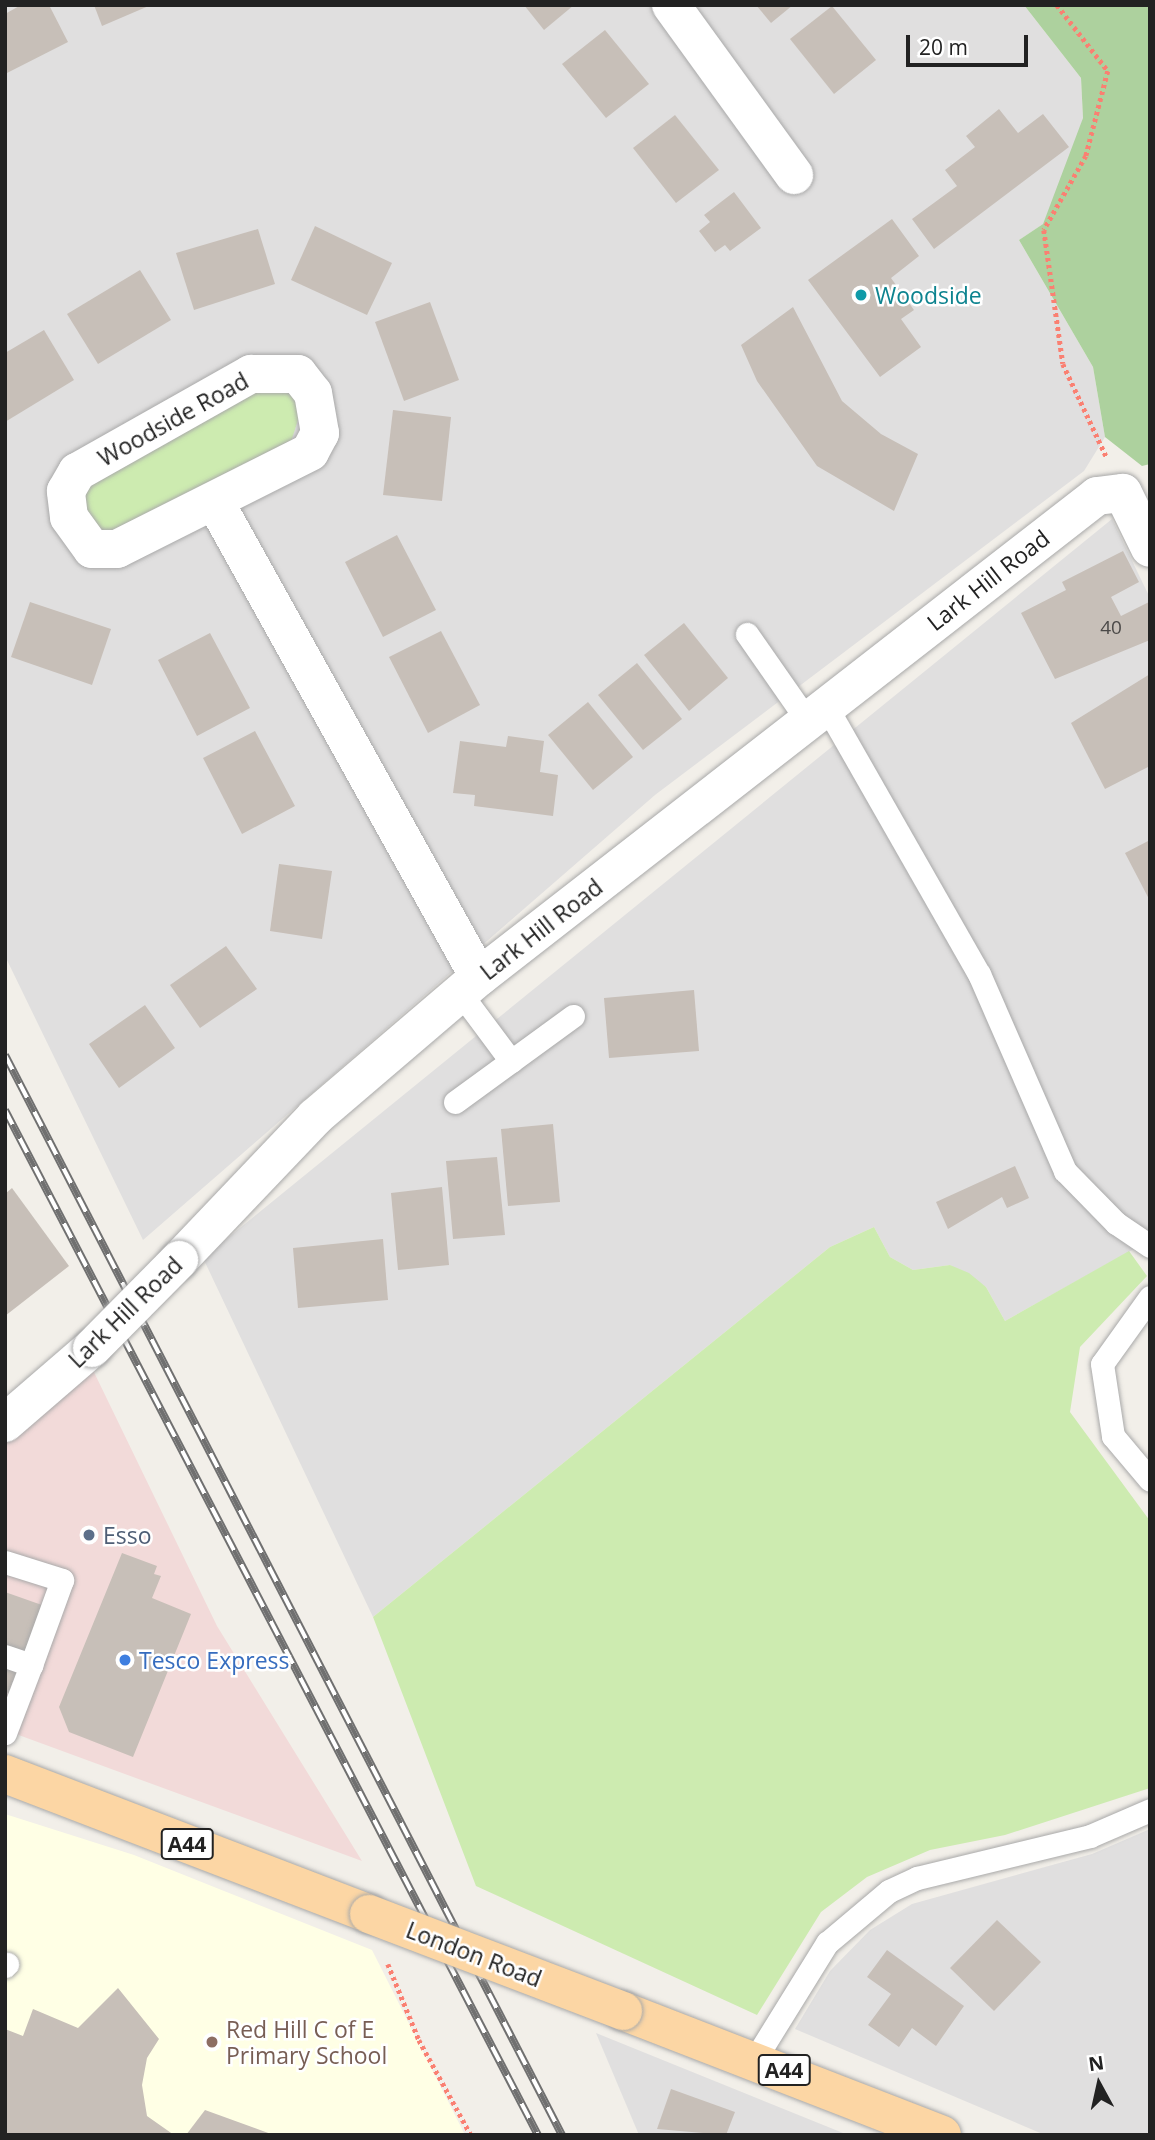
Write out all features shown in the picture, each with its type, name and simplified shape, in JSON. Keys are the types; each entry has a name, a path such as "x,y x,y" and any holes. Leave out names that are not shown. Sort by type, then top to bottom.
{"main road":[{"name":"London Road","path":"5,1774 755,2059 942,2135"}],"street":[{"path":"671,5 794,175"},
{"name":"Woodside Road","path":"251,374 298,374 321,415 310,453 215,502 117,549 92,549 69,517 66,491 77,472 251,374"},
{"path":"1123,493 1150,548"},
{"name":"Lark Hill Road","path":"5,1423 92,1348 315,1117 470,986 1097,496 1123,493"},
{"path":"215,502 470,986"}],"lane":[{"path":"747,634 817,713 979,974 1065,1171 1116,1223 1150,1246"},
{"path":"470,986 511,1061"},
{"path":"455,1102 573,1016"},
{"path":"1150,1297 1102,1364 1113,1436 1150,1480"},
{"path":"5,1562 62,1580 5,1733"},
{"path":"5,1656 31,1665"},
{"path":"755,2059 827,1943 889,1891 917,1878 1090,1836 1150,1810"}],"path":[{"path":"1057,5 1108,71 1086,156 1044,230 1063,364 1123,493"},
{"path":"369,1914 419,2040 471,2135"}],"shaded area":[{"path":"5,5 1024,5 1081,78 1083,118 1075,148 1043,224 1019,240 1093,367 1105,437 1084,471 655,795 143,1240 5,956"},
{"path":"1112,519 1150,598 1150,1240 1005,1321 986,1287 950,1265 913,1270 890,1257 874,1227 830,1247 373,1617 203,1258"},
{"name":"Esso","path":"91,1366 217,1626 362,1861 5,1730 5,1443"},
{"name":"Red Hill C of E Primary School","path":"5,1814 134,1855 372,1950 465,2135 5,2135"},
{"path":"1150,1829 1150,2135 1045,2135 795,2029 830,1971 870,1930 912,1904 1092,1854"},
{"path":"596,2033 848,2135 639,2135"}],"green space":[{"path":"1024,5 1150,5 1150,464 1142,466 1105,437 1093,367 1019,240 1043,224 1083,118 1081,78"},
{"path":"257,384 294,394 299,417 289,448 113,536 83,521 85,479"},
{"path":"874,1227 890,1257 913,1270 950,1265 969,1273 986,1287 1005,1321 1129,1251 1147,1276 1080,1347 1070,1412 1150,1521 1150,1788 1005,1835 930,1850 867,1877 821,1912 757,2015 476,1886 373,1617 830,1247"}],"building":[{"path":"21,5 49,5 68,42 5,74 5,14"},
{"path":"94,5 151,5 102,26"},
{"path":"524,5 574,5 544,30"},
{"path":"756,5 793,5 771,23"},
{"path":"832,6 876,60 834,94 790,39"},
{"path":"605,30 649,84 606,118 562,64"},
{"path":"999,109 1018,133 1043,114 1069,147 934,249 912,219 957,186 945,170 975,147 966,136"},
{"path":"675,115 719,170 676,203 633,148"},
{"path":"734,192 761,228 730,251 725,245 715,252 699,231 710,222 704,215"},
{"name":"Woodside","path":"892,219 919,256 891,278 914,310 901,319 921,347 880,377 808,280"},
{"path":"315,226 392,263 367,315 291,280"},
{"path":"258,229 275,284 194,310 176,253"},
{"path":"140,270 171,320 98,364 67,314"},
{"path":"430,302 459,380 404,401 375,322"},
{"path":"793,307 842,401 881,434 918,454 894,511 817,466 757,381 741,345"},
{"path":"44,330 74,380 5,422 5,353"},
{"path":"393,410 451,417 442,501 383,495"},
{"path":"397,535 436,610 383,637 345,562"},
{"path":"1123,551 1139,582 1111,597 1121,616 1149,602 1150,640 1055,679 1021,613 1066,590 1062,582"},
{"path":"30,602 111,629 92,685 11,657"},
{"path":"684,623 728,678 689,711 644,655"},
{"path":"441,631 480,705 428,733 389,657"},
{"path":"210,633 250,708 197,736 158,660"},
{"path":"637,663 682,719 643,750 598,695"},
{"path":"1150,674 1150,766 1105,789 1071,723"},
{"path":"588,702 633,757 593,790 548,735"},
{"path":"255,731 295,806 242,834 203,758"},
{"path":"508,736 544,741 540,772 558,775 553,816 474,806 475,795 453,793 460,741 506,747"},
{"path":"1150,840 1150,901 1125,853"},
{"path":"279,864 332,871 322,939 270,931"},
{"path":"226,946 257,989 200,1028 170,985"},
{"path":"694,990 699,1051 609,1058 604,998"},
{"path":"145,1005 175,1048 119,1088 89,1044"},
{"path":"553,1124 560,1202 508,1206 501,1129"},
{"path":"497,1157 505,1235 453,1239 446,1161"},
{"path":"1015,1166 1029,1198 1007,1208 1002,1197 948,1229 936,1202"},
{"path":"442,1187 449,1265 398,1270 391,1193"},
{"path":"12,1188 69,1266 5,1316 5,1194"},
{"path":"383,1239 388,1300 298,1308 293,1248"},
{"name":"Tesco Express","path":"122,1553 157,1566 154,1574 161,1576 152,1598 191,1614 133,1757 69,1732 59,1707"},
{"path":"5,1592 56,1610 23,1698 5,1692"},
{"path":"997,1920 1041,1962 994,2011 950,1968"},
{"path":"887,1950 964,2006 936,2046 912,2028 899,2047 868,2025 891,1994 867,1977"},
{"path":"118,1988 159,2039 147,2058 142,2085 147,2116 174,2135 5,2135 5,2029 23,2036 33,2009 78,2028"},
{"path":"671,2089 735,2112 726,2135 657,2129"},
{"path":"205,2110 271,2134 271,2135 186,2135"}],"railway":[{"path":"5,1055 562,2135"},
{"path":"5,1110 538,2135"}],"place":[{"name":"Woodside","path":"861,295"},
{"name":"Esso","path":"89,1535"},
{"name":"Tesco Express","path":"125,1660"},
{"name":"Red Hill C of E Primary School","path":"212,2042"}]}
